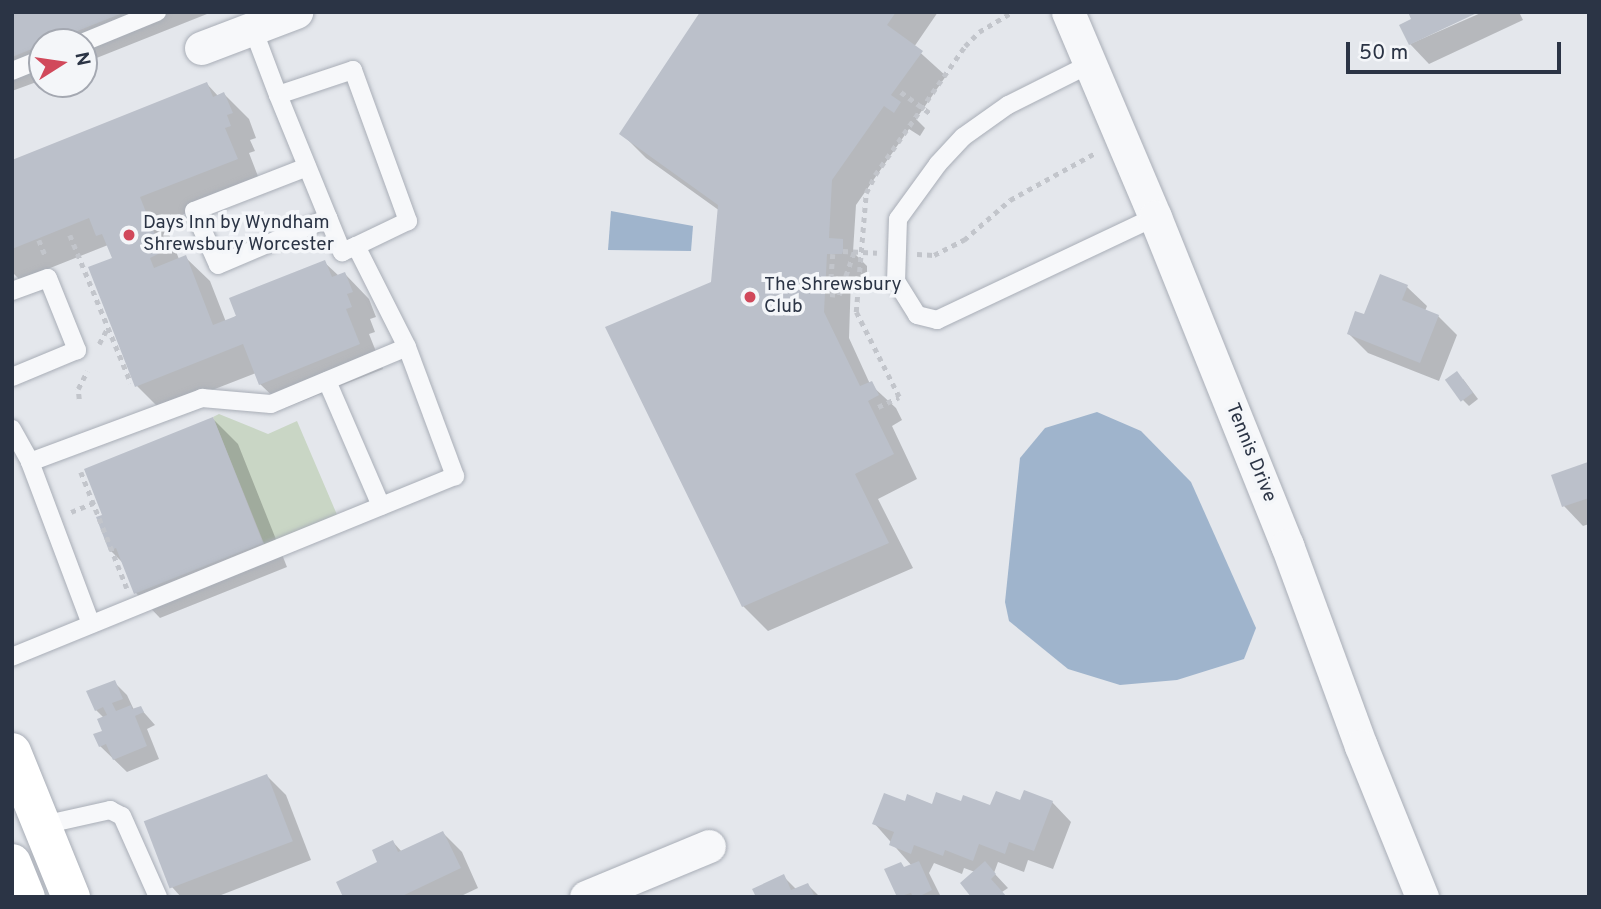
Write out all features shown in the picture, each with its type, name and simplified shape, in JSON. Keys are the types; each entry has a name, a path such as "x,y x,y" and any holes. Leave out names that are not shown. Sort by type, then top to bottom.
{"highway":[{"path":"12,752 71,897"},
{"path":"12,863 26,897"}],"street":[{"path":"201,48 296,12"},
{"name":"Tennis Drive","path":"1068,12 1155,217 1287,545 1361,746 1422,897"},
{"path":"586,897 709,846"}],"lane":[{"path":"98,36 157,12"},
{"path":"253,29 278,95 342,252 408,221 353,70 278,95"},
{"path":"1090,64 1008,105 963,137 938,163 898,219 896,281 917,315 937,320 1155,217"},
{"path":"307,167 194,211 218,265 328,218"},
{"path":"12,657 454,475 407,347 356,246"},
{"path":"12,291 48,278 77,350 12,377"},
{"path":"30,461 202,398 271,404 407,347"},
{"path":"327,381 382,506"},
{"path":"12,429 30,461 91,624"},
{"path":"43,825 110,810 122,816 158,897"}],"path":[{"path":"901,92 931,114"},
{"path":"897,254 934,255 964,240 996,211 1027,189 1123,141"},
{"path":"70,235 131,383"},
{"path":"843,251 869,252"},
{"path":"833,254 830,294 839,295 854,252"},
{"path":"81,472 131,598"}],"green space":[{"path":"219,414 268,434 297,421 338,517 265,546 213,417"}],"water":[{"path":"611,211 693,226 691,251 608,250"},
{"path":"1097,412 1141,431 1191,482 1256,628 1244,659 1177,680 1120,685 1068,669 1009,621 1005,602 1020,458 1045,428"}],"building":[{"path":"12,12 125,12 85,28 28,28 28,51 12,57"},
{"name":"The Shrewsbury Club","path":"700,12 896,12 887,25 923,51 891,95 901,102 894,113 884,106 832,180 829,238 843,239 843,251 842,254 827,254 824,312 860,386 872,381 879,395 868,401 894,454 855,474 889,543 742,607 605,327 711,282 718,205 619,134"},
{"path":"1408,12 1479,12 1409,45 1399,25 1411,19"},
{"name":"Days Inn by Wyndham Shrewsbury Worcester","path":"207,82 213,97 224,92 233,113 227,115 231,126 225,128 238,159 140,197 162,252 150,258 154,268 186,255 213,325 236,316 229,298 325,260 332,277 345,272 353,292 347,294 352,307 346,309 360,344 259,385 243,344 135,387 88,267 112,258 102,234 96,236 89,218 12,249 12,160"},
{"path":"1380,274 1408,285 1402,300 1439,315 1420,363 1347,334 1355,311 1364,314"},
{"path":"1457,371 1473,393 1461,402 1445,380"},
{"path":"213,417 263,543 134,594 116,548 109,551 96,517 102,515 84,469"},
{"path":"1588,462 1589,498 1562,507 1551,475"},
{"path":"115,680 123,699 112,703 116,711 131,705 132,709 141,706 144,712 135,716 147,746 113,760 106,744 99,747 93,734 102,731 97,719 107,715 103,707 95,711 86,691"},
{"path":"267,774 293,841 170,889 144,821"},
{"path":"1024,790 1053,801 1034,851 1009,842 1005,854 979,844 973,861 945,850 943,856 914,845 911,854 889,845 894,832 872,824 884,793 905,801 907,794 932,804 936,792 961,801 963,795 990,805 996,791 1020,800"},
{"path":"443,831 461,868 400,897 343,897 336,882 377,862 372,850 393,840 398,852"},
{"path":"919,861 932,890 918,897 913,897 911,893 897,897 884,869 901,862 904,867"},
{"path":"985,861 996,874 991,879 1007,897 971,897 960,883"},
{"path":"784,874 791,890 808,883 815,897 756,897 752,889"}],"place":[{"name":"Days Inn by Wyndham Shrewsbury Worcester","path":"129,235"},
{"name":"The Shrewsbury Club","path":"750,297"}]}
